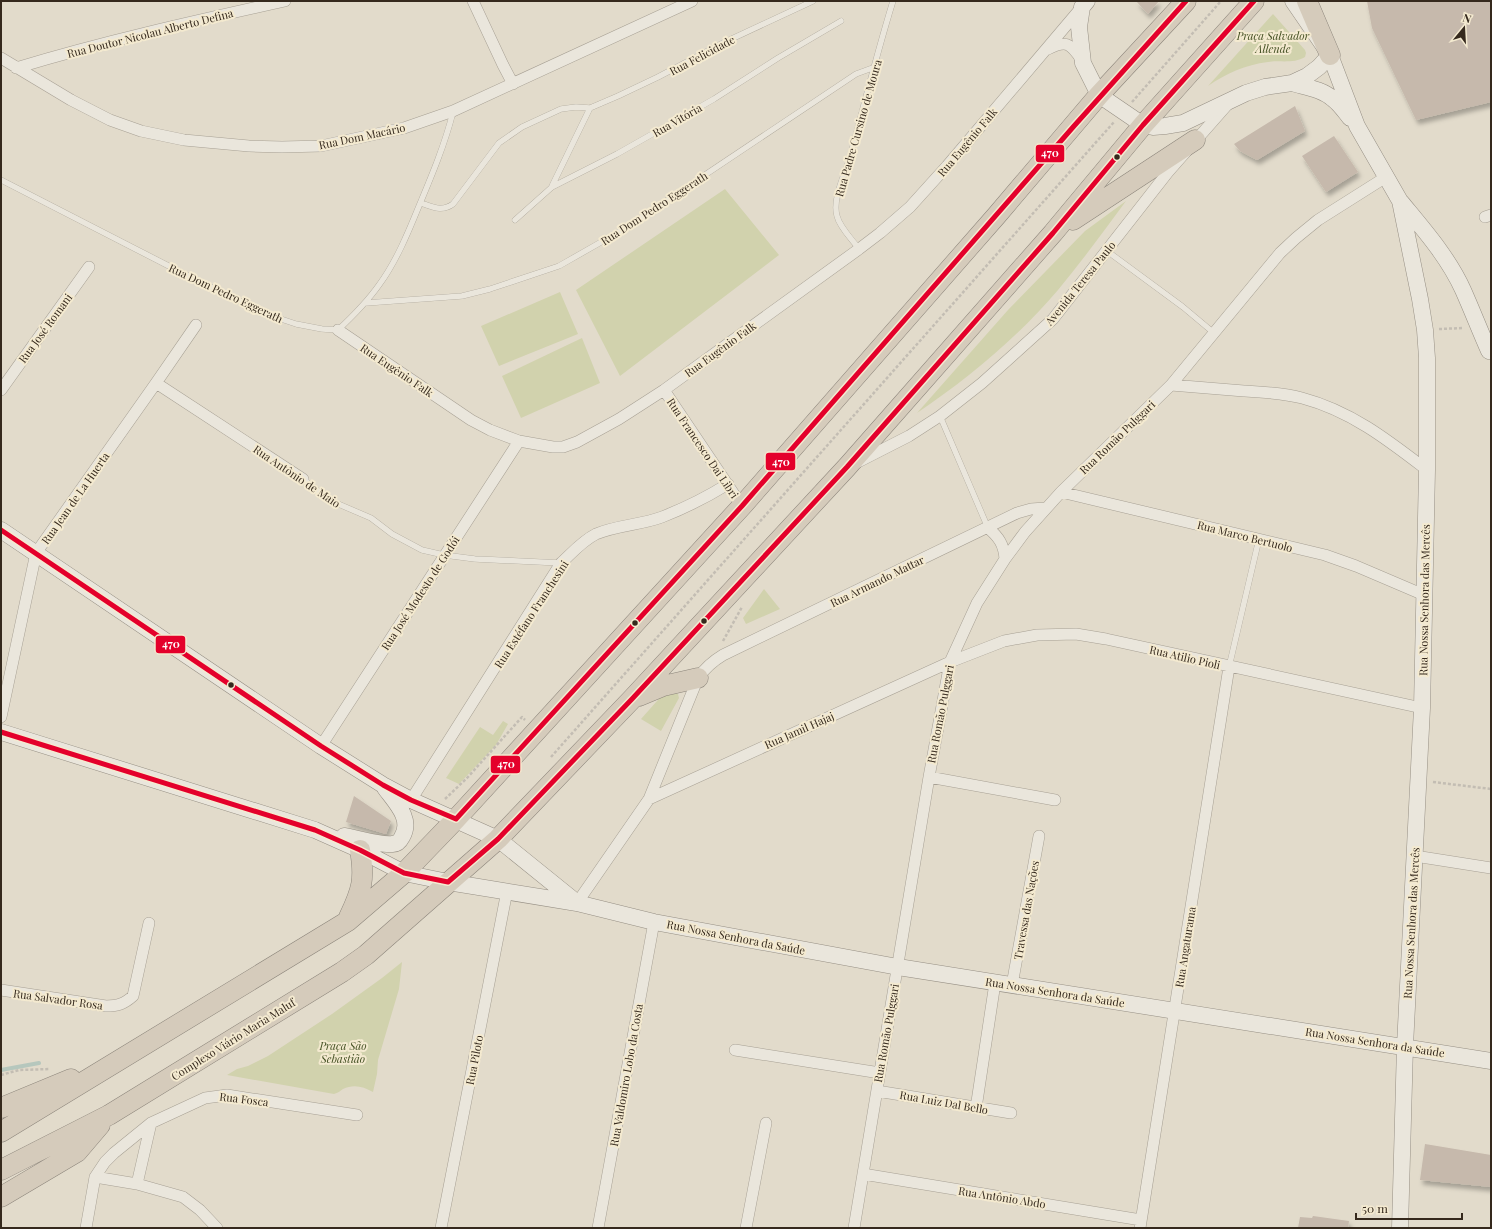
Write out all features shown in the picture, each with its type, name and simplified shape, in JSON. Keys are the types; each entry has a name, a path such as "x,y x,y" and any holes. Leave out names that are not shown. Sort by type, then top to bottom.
{"highway":[{"path":"1,1132 348,920 404,872 456,819 742,506 1100,95 1186,1"},
{"path":"1053,233 1143,125 1254,1"},
{"path":"1307,1 1330,55"},
{"path":"1053,233 1142,173 1195,140"},
{"name":"Complexo Viário Maria Maluf","path":"1,1170 109,1115 342,972 366,955 498,839 632,699 847,467 1053,233"},
{"path":"632,699 649,690 698,678"},
{"path":"348,920 358,898 362,881 363,868 360,850"},
{"path":"1,1108 60,1083 111,1065"},
{"path":"1,1197 77,1152 109,1115"}],"main road":[{"name":"Rua Nossa Senhora das Mercês","path":"1293,1 1330,55 1357,126 1400,201 1425,330 1427,358 1428,470 1422,708 1405,1046 1400,1228"},
{"path":"1085,4 1079,28 1083,63 1100,95 1123,112 1143,125 1153,127 1166,126 1183,123 1231,100"},
{"name":"Avenida Teresa Paulo","path":"1231,100 1265,87 1292,83 1320,68 1330,55"},
{"name":"Avenida Teresa Paulo","path":"1292,83 1319,91 1334,99 1357,126"},
{"path":"1400,201 1442,253 1463,290 1478,328 1490,352"},
{"path":"1,530 321,746 383,785 411,800 498,839 577,903"},
{"name":"Rua Nossa Senhora da Saúde","path":"1,732 315,830 404,872 448,882 577,903 654,922 898,967 1175,1012 1405,1046 1491,1061"},
{"path":"315,830 384,844 395,844 400,841 406,830 406,821 383,785"}],"street":[{"name":"Rua Doutor Nicolau Alberto Defina","path":"16,68 168,27 285,1"},
{"path":"473,1 513,84"},
{"name":"Rua Dom Macário","path":"1,58 70,100 110,120 142,131 184,140 249,146 321,146 404,128 453,111 692,1"},
{"name":"Rua Eugênio Falk","path":"338,330 471,420 490,430 518,441 552,447 562,447 577,442 619,419 664,390 880,233 927,189 1085,4"},
{"name":"Rua Eugênio Falk","path":"1044,51 1057,44 1067,44 1073,47 1083,63"},
{"name":"Avenida Teresa Paulo","path":"847,467 909,436 940,416 982,383 1053,319 1168,172 1231,100"},
{"name":"Rua Romão Pulggari","path":"854,1228 929,777 950,662 977,603 1005,559 1045,508 1171,385 1280,252 1318,220 1386,177"},
{"name":"Rua José Romani","path":"1,390 89,267"},
{"name":"Rua Jean de La Huerta","path":"1,717 36,553 196,325"},
{"name":"Rua Antônio de Maio","path":"156,383 303,479"},
{"path":"1171,385 1272,392 1300,397 1322,404 1359,421 1428,470"},
{"name":"Rua Francesco Dai Libri","path":"664,390 742,506"},
{"name":"Rua José Modesto de Godói","path":"321,746 518,441"},
{"name":"Rua Estéfano Franchesini","path":"411,800 561,564 583,543 596,534 661,518 706,497 728,484"},
{"name":"Rua Marco Bertuolo","path":"1061,492 1325,555 1356,566 1424,595"},
{"name":"Rua Armando Mattar","path":"577,903 649,799 698,678 711,663 723,655 1017,513 1031,509 1045,508"},
{"path":"988,528 1001,541 1005,559"},
{"name":"Rua Atilio Pioli","path":"950,662 1004,641 1037,636 1076,634 1106,639 1422,708"},
{"name":"Rua Jamil Hajaj","path":"649,799 950,662"},
{"name":"Rua Angaturama","path":"1140,1224 1229,667"},
{"path":"929,777 1055,800"},
{"name":"Travessa das Nações","path":"1012,985 1039,836"},
{"path":"1415,856 1491,868"},
{"name":"Rua Piloto","path":"441,1228 507,891"},
{"name":"Rua Valdomiro Lobo da Costa","path":"598,1228 654,922"},
{"name":"Rua Salvador Rosa","path":"1,990 106,1006 117,1006 126,1003 133,996 149,923"},
{"path":"976,1108 995,983"},
{"path":"735,1050 880,1073"},
{"name":"Rua Luiz Dal Bello","path":"877,1091 1011,1113"},
{"name":"Rua Fosca","path":"95,1177 105,1162 114,1153 151,1123 214,1095 227,1095 357,1115"},
{"path":"137,1184 151,1123"},
{"path":"746,1228 766,1123"},
{"name":"Rua Antônio Abdo","path":"863,1174 1140,1224"},
{"path":"86,1228 95,1177 137,1184 183,1197 200,1210 217,1228"}],"lane":[{"name":"Rua Felicidade","path":"420,203 442,209 448,208 453,204 500,143 522,127 561,109 576,107 590,108 658,77 725,42 813,1"},
{"name":"Rua Padre Cursino de Moura","path":"859,249 843,229 837,217 836,204 893,1"},
{"name":"Rua Vitória","path":"515,220 552,187 652,135 841,21"},
{"name":"Rua Dom Pedro Eggerath","path":"366,303 462,296 490,289 560,266 624,230 856,74 875,67"},
{"path":"552,187 590,108"},
{"path":"338,330 366,303 380,285 396,258 447,135 453,111"},
{"name":"Rua Dom Pedro Eggerath","path":"1,180 200,282 269,315 296,324 322,329 338,330"},
{"path":"1107,251 1183,307 1214,333"},
{"path":"940,416 988,528"},
{"name":"Rua Antônio de Maio","path":"303,479 329,500 371,518 392,534 422,550 444,555 475,559 561,564"},
{"path":"1229,667 1259,539"}],"path":[{"path":"549,760 1222,1"},
{"path":"1425,330 1478,328"},
{"path":"433,810 467,778 522,717"},
{"path":"1418,780 1491,789"}],"green space":[{"name":"Praça Salvador Allende","path":"1273,14 1305,50 1305,57 1296,60 1273,61 1244,67 1229,73 1208,86"},
{"path":"725,189 779,255 620,376 576,290"},
{"path":"1126,201 1067,279 1026,325 974,371 917,413 1008,310 1085,231"},
{"path":"560,292 578,334 499,366 481,326"},
{"path":"582,338 600,383 521,418 502,376"},
{"path":"764,589 780,609 746,624 743,618"},
{"path":"674,691 678,694 679,698 661,731 641,719 665,692"},
{"path":"503,721 508,724 496,745 459,784 446,778 480,727 493,735"},
{"name":"Praça São Sebastião","path":"402,962 399,989 378,1060 373,1092 366,1088 354,1086 347,1087 334,1094 227,1075 237,1069 248,1066 268,1056 332,1014"}],"building":[{"path":"1136,1 1159,1 1148,14"},
{"path":"1367,1 1491,1 1491,102 1416,120 1372,28"},
{"path":"1295,106 1305,131 1257,160 1240,151 1234,144"},
{"path":"1334,136 1358,172 1326,192 1302,156"},
{"path":"354,796 391,821 386,834 346,822"},
{"path":"1425,1144 1491,1155 1491,1187 1420,1180"},
{"path":"1313,1216 1349,1221 1348,1228 1298,1228 1300,1217 1312,1218"}],"waterway":[{"path":"1,1070 39,1063"}],"transit line":[{"name":"470","path":"1,530 321,746 383,785 411,800 456,819 742,506 1074,126 1186,1"},
{"name":"470","path":"1,732 315,830 360,850 404,873 448,882 498,839 632,699 847,467 1053,233 1143,125 1254,1"}]}
